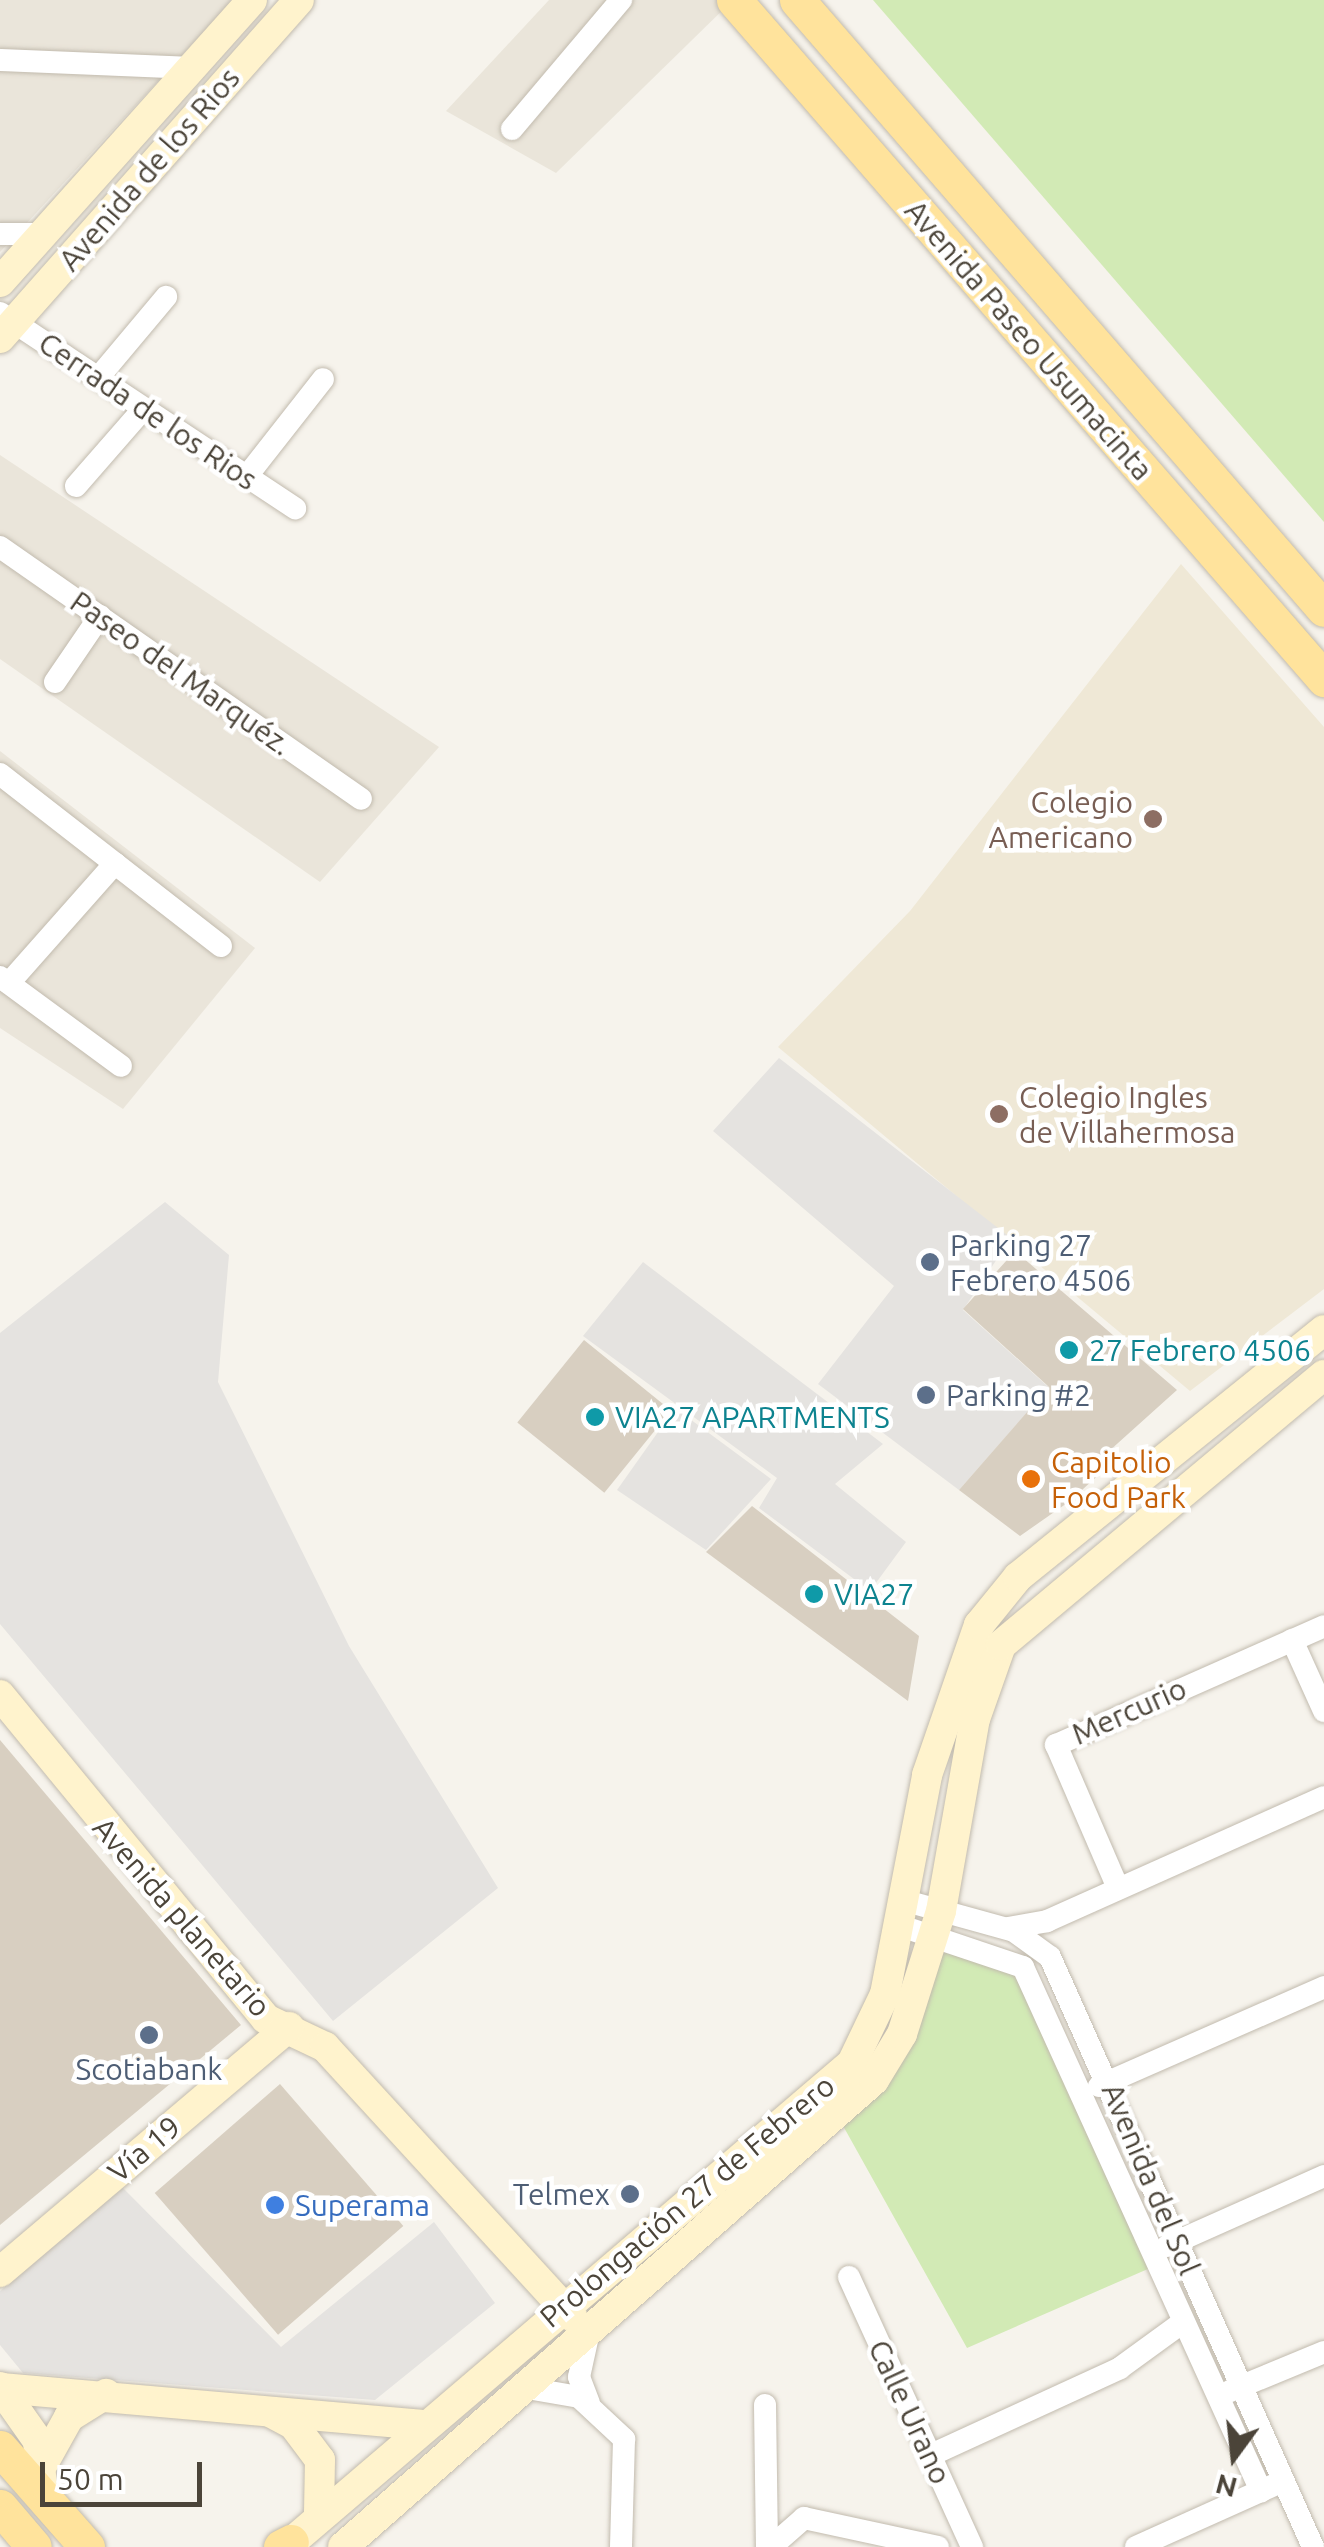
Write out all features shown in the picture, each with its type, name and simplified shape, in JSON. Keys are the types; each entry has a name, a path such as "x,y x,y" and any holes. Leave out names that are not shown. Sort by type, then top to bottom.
{"main road":[{"name":"Avenida de los Rios","path":"0,282 252,0"},
{"name":"Avenida de los Rios","path":"5,324 299,0"},
{"name":"Avenida Paseo Usumacinta","path":"734,0 1324,679"},
{"name":"Avenida Paseo Usumacinta","path":"797,0 1324,609"},
{"name":"Prolongación 27 de Febrero","path":"286,2546 420,2424 852,2063 885,1994 937,1736 968,1644 994,1602 1324,1330"},
{"name":"Prolongación 27 de Febrero","path":"343,2547 588,2336 874,2080 902,2034 937,1923 973,1730 1001,1645 1324,1375"},
{"name":"Avenida planetario","path":"0,1694 280,2025 325,2047 588,2336"},
{"name":"Vía 19","path":"0,2248 280,2025"},
{"name":"Vía 19","path":"0,2272 280,2025"},
{"path":"0,2387 420,2424"},
{"path":"0,2387 44,2462"},
{"path":"43,2498 44,2462 68,2417 106,2394"},
{"path":"248,2406 293,2424 312,2446 324,2475 319,2514"},
{"path":"0,2448 87,2547"},
{"path":"0,2508 34,2547"}],"street":[{"path":"512,129 622,0"},
{"path":"0,60 188,68"},
{"path":"0,234 42,234"},
{"path":"98,378 166,297"},
{"name":"Cerrada de los Rios","path":"5,324 98,378 295,508"},
{"path":"247,476 323,379"},
{"path":"76,486 144,408"},
{"name":"Paseo del Marquéz.","path":"0,547 361,799"},
{"path":"55,682 100,616"},
{"path":"0,774 221,946"},
{"path":"115,864 4,980 122,1066"},
{"name":"Mercurio","path":"1118,1888 1056,1745 1324,1626"},
{"path":"1292,1640 1324,1711"},
{"path":"904,1913 937,1923 1008,1956 1040,1930 1118,1888 1324,1798"},
{"path":"937,1923 1040,1930"},
{"name":"Avenida del Sol","path":"1040,1930 1241,2388 1272,2486"},
{"name":"Avenida del Sol","path":"1008,1956 1027,1973 1217,2397 1272,2486 1314,2533"},
{"path":"1080,2090 1110,2084 1324,1987"},
{"path":"1152,2250 1324,2176"},
{"name":"Calle Urano","path":"848,2277 972,2547"},
{"path":"929,2456 1120,2368 1183,2322"},
{"path":"588,2336 579,2377 588,2403 625,2443 621,2547"},
{"path":"1217,2397 1324,2352"},
{"path":"528,2388 588,2403"},
{"path":"765,2405 769,2547"},
{"path":"1138,2547 1272,2486"},
{"path":"769,2547 804,2518 938,2547"}],"shaded area":[{"path":"0,0 233,0 0,252"},
{"path":"549,0 733,0 556,173 446,111"},
{"path":"0,455 439,747 320,882 0,659"},
{"name":"Colegio Americano","path":"1181,564 1324,727 1324,1289 1190,1391 778,1047 910,911"},
{"path":"0,751 255,948 123,1109 0,1028"},
{"name":"Parking 27 Febrero 4506","path":"779,1058 1011,1238 963,1310 1118,1450 1106,1468 1033,1406 959,1490 818,1384 894,1286 713,1131"},
{"path":"165,1202 229,1255 218,1382 349,1646 498,1888 333,2021 0,1624 0,1333"},
{"path":"643,1262 883,1444 835,1484 906,1542 870,1591 759,1508 777,1478 583,1336"},
{"path":"675,1408 771,1479 706,1550 617,1490"},
{"path":"122,2187 281,2347 434,2222 495,2303 375,2400 23,2373 0,2345 0,2291"}],"green space":[{"path":"873,0 1324,0 1324,522"},
{"path":"933,1935 1014,1958 1157,2265 967,2348 837,2115 860,2094"}],"building":[{"path":"1015,1251 1177,1390 1098,1461 1106,1468 1070,1501 1020,1536 959,1490 1049,1387 963,1309"},
{"name":"VIA27 APARTMENTS","path":"584,1340 671,1410 604,1493 517,1422"},
{"name":"VIA27","path":"752,1506 919,1636 908,1701 706,1552"},
{"path":"0,1740 241,2025 0,2225"},
{"name":"Superama","path":"280,2084 403,2226 278,2335 155,2193"}],"place":[{"name":"Colegio Americano","path":"1153,819"},
{"name":"Colegio Ingles de Villahermosa","path":"999,1114"},
{"name":"Parking 27 Febrero 4506","path":"930,1262"},
{"name":"27 Febrero 4506","path":"1069,1350"},
{"name":"Parking #2","path":"926,1395"},
{"name":"VIA27 APARTMENTS","path":"595,1417"},
{"name":"Capitolio Food Park","path":"1031,1479"},
{"name":"VIA27","path":"814,1594"},
{"name":"Scotiabank","path":"149,2035"},
{"name":"Telmex","path":"630,2194"},
{"name":"Superama","path":"275,2205"}]}
